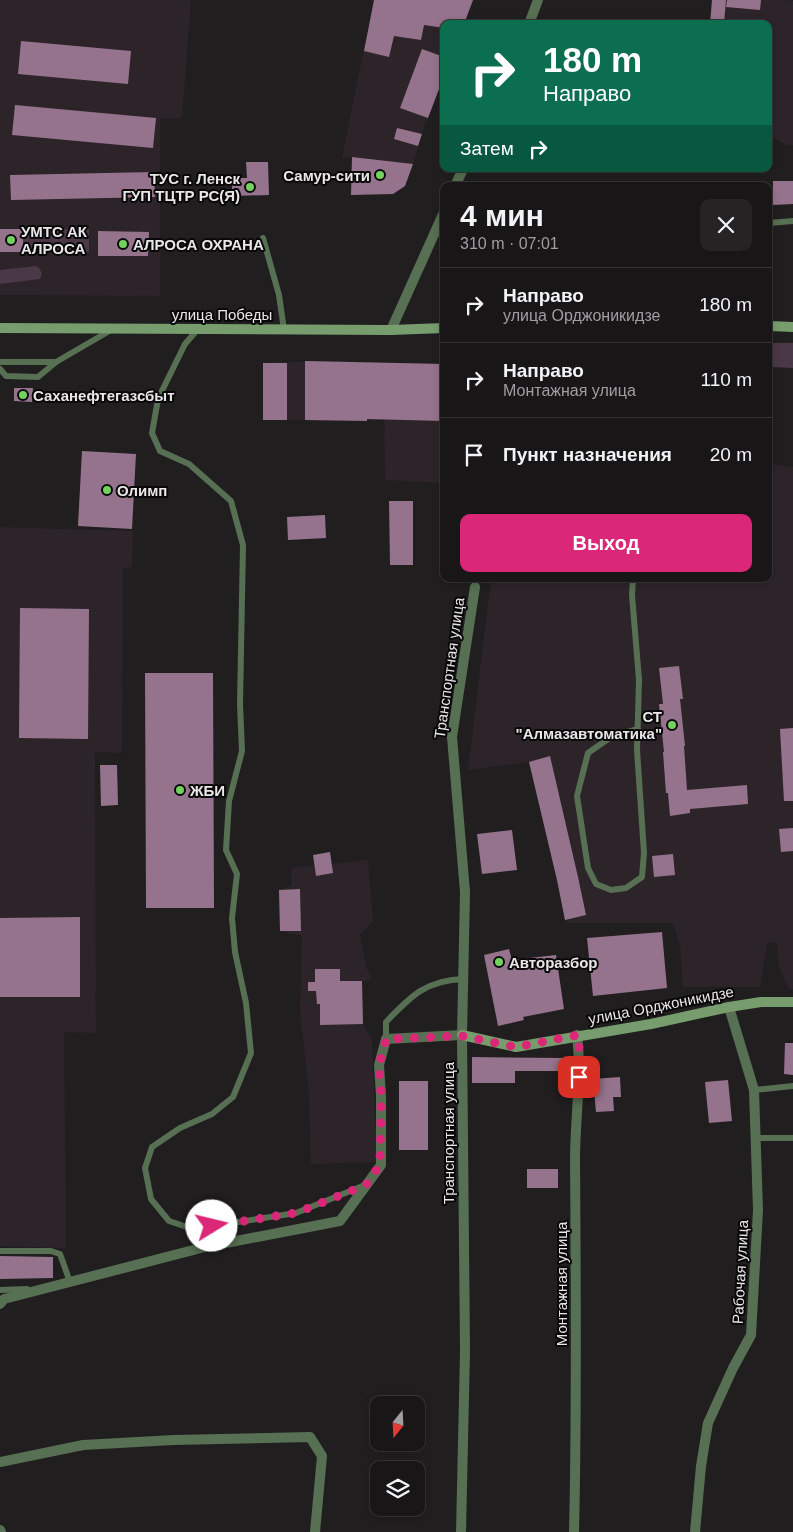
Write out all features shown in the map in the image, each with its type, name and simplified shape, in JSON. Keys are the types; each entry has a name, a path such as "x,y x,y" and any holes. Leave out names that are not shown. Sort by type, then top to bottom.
{"main road":[{"path":"772,326 793,327"},
{"name":"улица Победы","path":"0,328 284,330 440,328"},
{"name":"улица Орджоникидзе","path":"462,1036 516,1047 651,1024 729,1007 762,1002 793,1002"}],"street":[{"path":"529,0 529,20"},
{"path":"530,20 538,0"},
{"path":"390,330 440,221"},
{"name":"Транспортная улица","path":"461,1532 464,1351 462,1036 465,892 452,737 475,583"},
{"name":"Рабочая улица","path":"695,1532 701,1466 708,1423 732,1368 751,1335 758,1210 754,1090 729,1007"},
{"name":"Монтажная улица","path":"574,1532 576,1422 575,1157 580,1059 578,1035"},
{"name":"улица Орджоникидзе","path":"386,1039 462,1036"},
{"path":"0,1304 4,1299 206,1246 340,1221 380,1165 381,1096 379,1065 386,1039"},
{"path":"0,1462 83,1445 174,1440 310,1437 322,1456 316,1532"}],"lane":[{"path":"772,223 793,221"},
{"path":"262,238 278,295 284,330"},
{"path":"0,369 6,376 38,377 56,362 115,328"},
{"path":"198,329 185,344 158,399 152,433 160,451 189,464 231,502 243,545 240,695 242,751 229,801 226,850 237,874 232,918 235,952 246,1003 251,1053 233,1097 212,1114 180,1128 152,1147 145,1168 151,1199 169,1221 193,1229 296,1213 366,1185"},
{"path":"0,362 56,362"},
{"path":"633,582 632,595 639,680 638,729 637,750 644,853 642,877 626,888 611,890 596,884 588,868 576,796 588,752 612,737 638,729"},
{"path":"386,1039 386,1022 404,1003 430,984 450,979 464,979"},
{"path":"754,1090 793,1086"},
{"path":"756,1138 793,1138"},
{"path":"0,1251 51,1251 60,1254 70,1282"},
{"path":"0,1290 41,1289"}],"shaded area":[{"path":"0,0 191,0 182,118 160,118 160,296 0,295"},
{"path":"374,0 473,0 466,20 440,20 440,86 423,130 413,164 352,157 342,158"},
{"path":"712,0 793,1 793,145 787,145 772,138 772,20 710,20"},
{"path":"23,229 89,229 89,252 23,252"},
{"path":"36,266 42,274 40,279 0,284 0,270"},
{"path":"772,343 793,343 793,368 772,367"},
{"path":"329,361 440,364 440,483 385,480 384,420 263,420 263,363"},
{"path":"772,464 793,467 793,989 789,989 779,967 777,942 767,943 760,987 683,987 680,946 673,923 567,923 529,762 468,770 491,582 772,582"},
{"path":"0,527 133,531 132,567 123,568 122,753 95,752 96,1033 64,1032 66,1248 0,1246"},
{"path":"368,860 373,921 360,935 366,967 372,980 362,981 363,1024 372,1040 377,1162 311,1164 309,1092 300,1013 302,936 280,931 279,890 292,886 291,868"}],"building":[{"path":"374,0 473,0 466,20 440,20 440,27 424,25 421,40 394,36 389,57 364,51"},
{"path":"712,0 726,0 724,20 710,20"},
{"path":"727,0 761,0 760,10 726,7"},
{"path":"21,41 131,51 128,84 18,74"},
{"path":"422,49 440,56 440,86 428,118 400,108"},
{"path":"15,105 156,118 153,148 12,135"},
{"path":"397,128 422,134 418,146 394,139"},
{"name":"Самур-сити","path":"352,157 413,164 405,186 393,194 351,195"},
{"name":"ТУС г. Ленск ГУП ТЦТР РС(Я)","path":"246,162 268,162 269,195 232,196 232,178 247,178"},
{"path":"154,172 155,197 11,200 10,175"},
{"path":"773,181 793,181 793,204 773,205"},
{"name":"УМТС АК АЛРОСА","path":"0,229 23,229 23,252 0,252"},
{"name":"АЛРОСА ОХРАНА","path":"98,231 149,232 148,256 98,256"},
{"path":"305,361 440,364 440,421 305,420"},
{"path":"263,363 287,363 287,420 263,420"},
{"name":"Саханефтегазсбыт","path":"14,388 33,388 32,402 14,401"},
{"name":"Олимп","path":"82,451 136,454 132,529 78,526"},
{"path":"389,501 413,501 413,565 390,565"},
{"path":"325,515 326,538 288,540 287,517"},
{"path":"20,608 89,609 88,739 19,738"},
{"path":"679,666 683,699 680,699 687,790 747,785 748,804 690,809 690,813 670,816 668,793 666,793 659,704 663,704 659,668"},
{"name":"ЖБИ","path":"145,673 213,673 214,908 146,908"},
{"path":"793,728 793,801 784,801 780,729"},
{"path":"550,756 586,915 565,920 529,762"},
{"path":"100,765 117,765 118,805 101,806"},
{"path":"793,828 793,851 781,852 779,829"},
{"path":"512,830 517,870 482,874 477,834"},
{"path":"330,852 333,873 316,876 313,855"},
{"path":"673,854 675,875 654,877 652,856"},
{"path":"300,889 301,931 280,931 279,890"},
{"path":"80,917 80,997 0,997 0,918"},
{"path":"662,932 667,988 593,996 587,938"},
{"path":"509,949 512,960 556,955 564,1009 523,1017 524,1020 498,1026 484,955"},
{"path":"315,969 340,969 340,981 362,981 363,1024 320,1025 320,1004 317,1004 316,991 308,991 308,982 315,982"},
{"path":"785,1043 793,1043 793,1075 784,1074"},
{"path":"472,1057 565,1058 565,1071 515,1071 515,1083 472,1083"},
{"path":"620,1077 621,1097 613,1097 614,1111 596,1112 593,1079"},
{"path":"728,1080 732,1121 709,1123 705,1082"},
{"path":"399,1081 428,1081 428,1150 399,1150"},
{"path":"527,1169 558,1169 558,1188 527,1188"},
{"path":"0,1256 53,1257 53,1278 0,1279"}],"place":[{"name":"Самур-сити","path":"380,175"},
{"name":"ТУС г. Ленск ГУП ТЦТР РС(Я)","path":"250,187"},
{"name":"УМТС АК АЛРОСА","path":"11,240"},
{"name":"АЛРОСА ОХРАНА","path":"123,244"},
{"name":"Саханефтегазсбыт","path":"23,395"},
{"name":"Олимп","path":"107,490"},
{"name":"СТ \"Алмазавтоматика\"","path":"672,725"},
{"name":"ЖБИ","path":"180,790"},
{"name":"Авторазбор","path":"499,962"}],"route":[{"path":"212,1226 296,1213 366,1185 380,1165 381,1096 379,1065 386,1039 462,1036 516,1047 578,1035 579,1077"}]}
